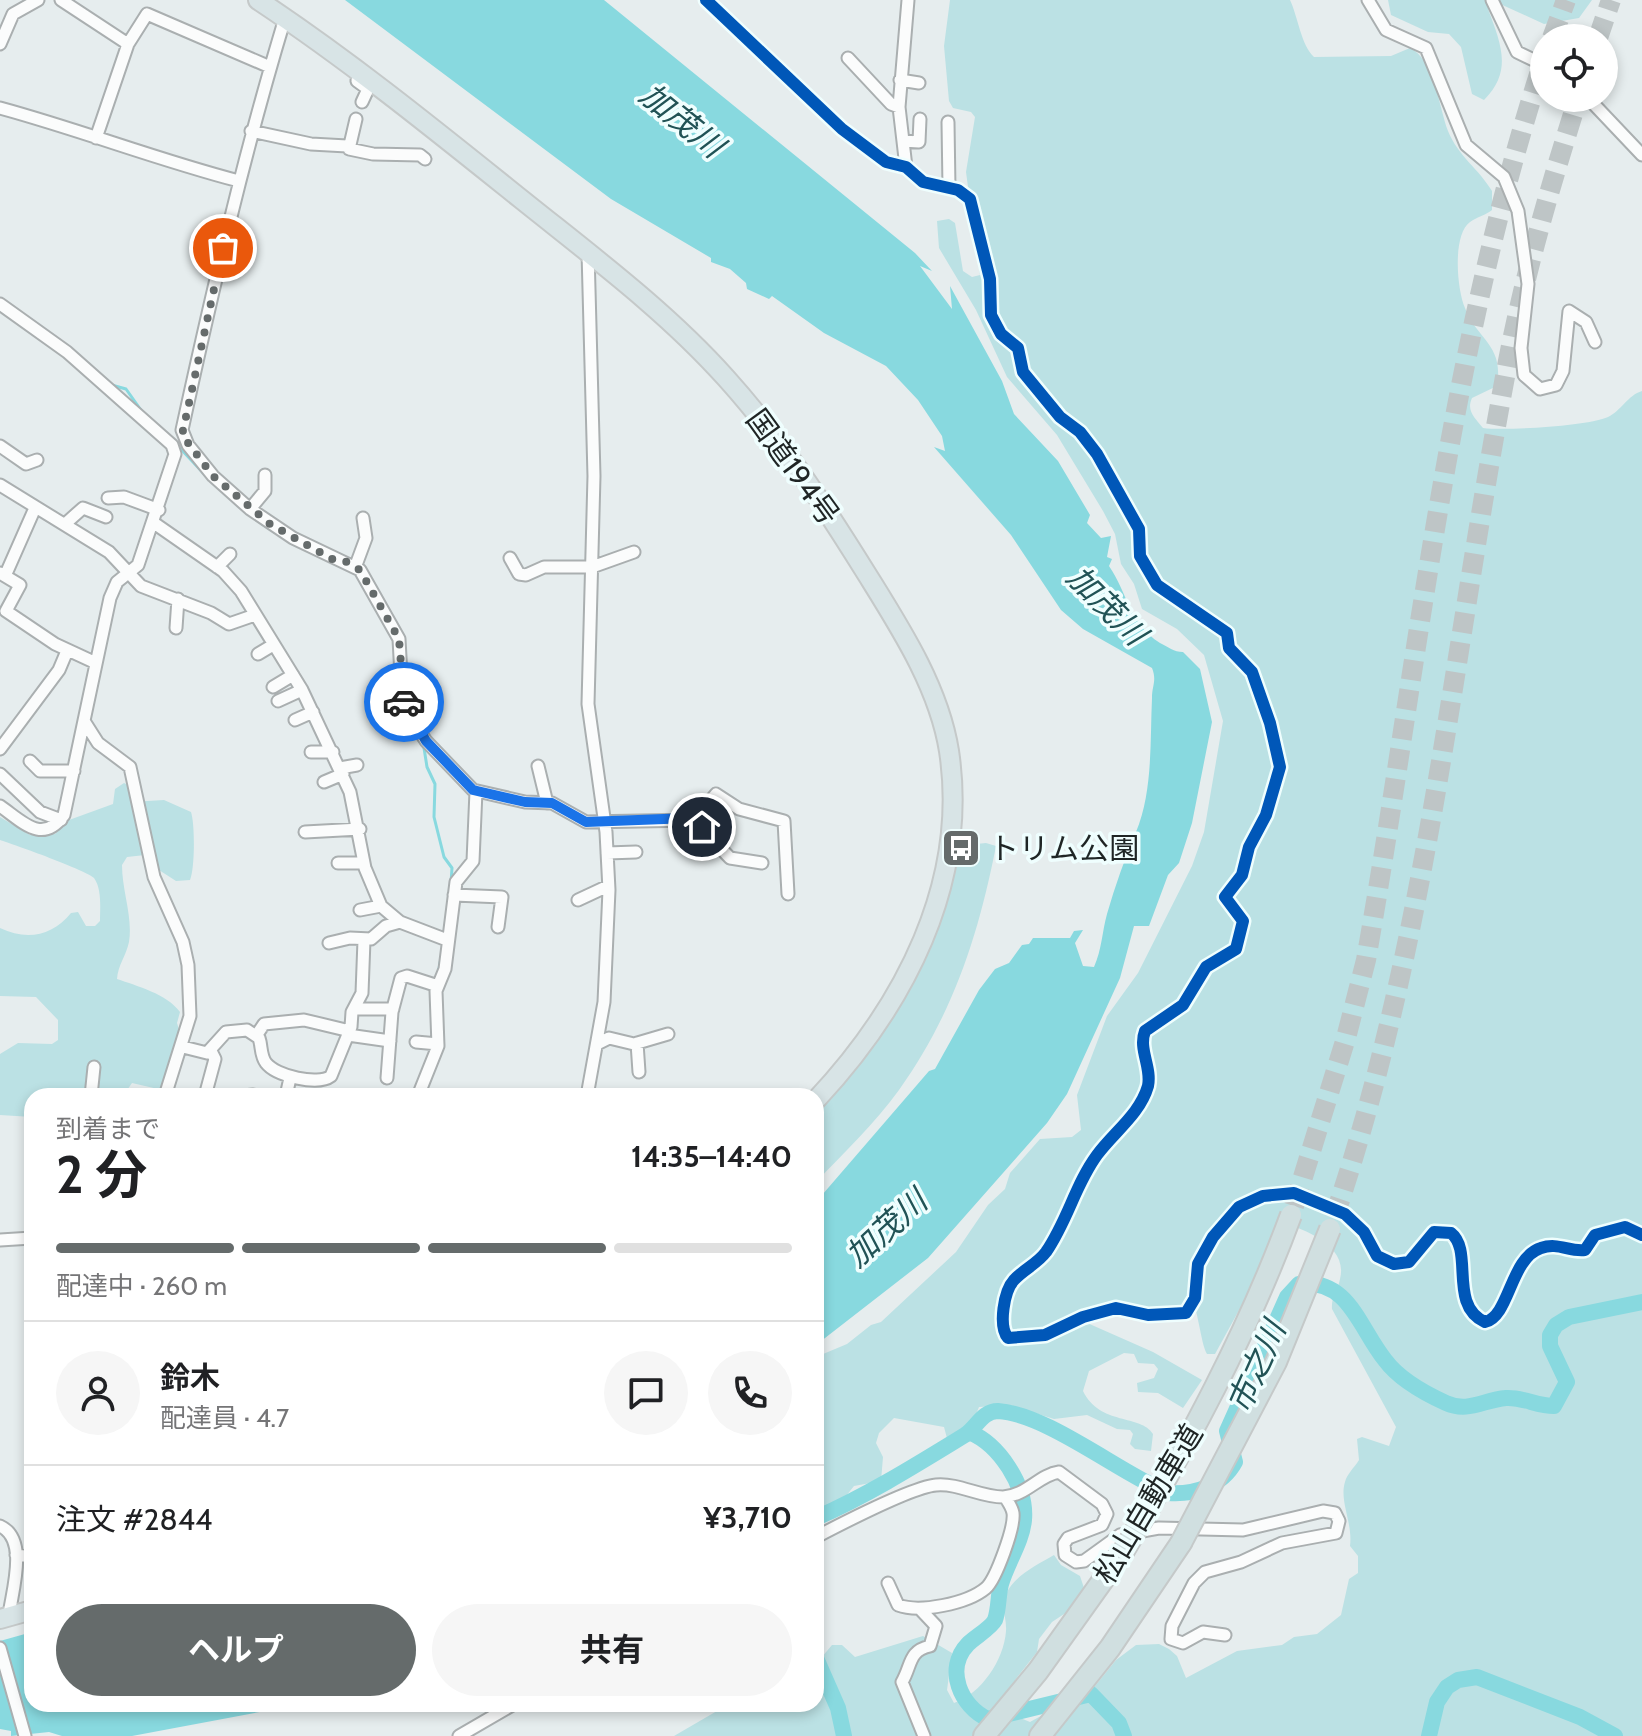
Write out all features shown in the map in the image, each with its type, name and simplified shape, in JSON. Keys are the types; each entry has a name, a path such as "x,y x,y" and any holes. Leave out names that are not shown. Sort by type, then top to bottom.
{"highway":[{"name":"国道194号","path":"258,0 348,63 588,252 680,330 727,379 790,457 886,604 938,707 949,749 953,791 950,853 939,903 890,1006 844,1070 824,1091"},
{"name":"松山自動車道","path":"984,1736 1038,1671 1123,1552 1175,1465 1268,1277 1293,1211"},
{"name":"松山自動車道","path":"1040,1736 1110,1648 1181,1543 1276,1362 1332,1224"}],"street":[{"path":"0,44 13,14 38,0"},
{"path":"61,0 128,44"},
{"path":"706,0 842,129 886,162 906,167 923,182 965,194 973,206 990,279 991,315 1001,334 1018,348 1023,372 1047,403 1097,454 1139,529 1138,548 1149,576 1169,594 1227,633 1229,648 1252,672 1279,756 1266,815 1249,847 1242,875 1225,897 1243,921 1236,949 1206,967 1183,1005 1145,1031 1143,1045 1148,1077 1144,1094 1129,1119 1096,1156 1075,1191 1066,1223 1045,1254 1010,1285 1004,1333 1008,1338 1045,1335 1083,1317 1116,1308 1148,1315 1186,1313 1195,1298 1198,1264 1227,1219 1250,1200 1284,1192 1303,1195 1345,1214 1364,1232 1377,1256 1394,1264 1409,1262 1434,1232 1451,1233 1460,1247 1460,1282 1464,1293 1475,1314 1485,1322 1497,1314 1518,1270 1534,1251 1557,1244 1585,1250 1595,1235 1625,1227 1642,1235"},
{"path":"906,167 899,107 908,0"},
{"path":"1368,0 1386,30 1426,48 1466,145 1504,177 1518,211 1526,252 1528,302 1521,348 1524,375 1540,389 1556,385 1563,371 1566,316 1569,311 1586,322 1595,342"},
{"path":"1492,0 1517,52 1530,58"},
{"path":"96,138 128,44 147,14 152,13 270,67"},
{"path":"0,806 30,827 44,830 55,827 61,820 110,598 117,582 138,565 159,510 185,415 251,131 285,18"},
{"path":"855,60 891,104 899,107"},
{"path":"348,63 347,73 368,89 362,102"},
{"path":"900,80 919,83"},
{"path":"0,108 152,158 239,181"},
{"path":"1601,112 1642,155"},
{"path":"347,146 356,119"},
{"path":"903,141 919,142 920,119"},
{"path":"948,122 949,188"},
{"path":"251,131 311,144 347,146 373,154 420,155 425,159"},
{"path":"588,252 594,461 588,704 604,823 608,886 606,981 589,1088"},
{"path":"0,304 67,352 178,442 250,509 332,559 356,565 399,639 402,694 415,726 439,757 476,791 560,806 578,820 604,823 690,819 730,858 762,863"},
{"path":"0,446 26,464 37,460"},
{"path":"250,509 265,491 265,475"},
{"path":"0,485 109,552 126,574 141,586 178,599 229,624 255,615"},
{"path":"108,498 124,497 159,510"},
{"path":"35,508 3,574 20,585 6,611 67,651 96,663"},
{"path":"65,524 83,508 106,517"},
{"path":"356,565 366,538 363,518"},
{"path":"154,523 217,567 241,591 302,690 341,771 360,829 364,863 381,906 400,922 447,940"},
{"path":"510,558 521,575 544,567 592,567 634,552"},
{"path":"217,567 230,554"},
{"path":"176,628 178,599"},
{"path":"258,654 273,645"},
{"path":"0,749 59,670 67,651"},
{"path":"273,687 293,675"},
{"path":"278,701 302,690"},
{"path":"295,720 313,712"},
{"path":"84,721 98,743 125,762 133,775 154,877 183,942 188,965 190,1016 168,1088"},
{"path":"311,752 333,752"},
{"path":"30,761 40,771 74,771"},
{"path":"324,782 357,765"},
{"path":"538,766 547,803"},
{"path":"0,774 40,812 61,820"},
{"path":"421,1088 438,1044 438,986 445,969 456,882 473,861 476,791"},
{"path":"685,839 690,819 716,794 739,809 784,821 788,894"},
{"path":"305,832 360,829"},
{"path":"607,853 636,852"},
{"path":"338,863 364,863"},
{"path":"578,900 608,886"},
{"path":"454,895 502,897 498,927"},
{"path":"360,910 381,906"},
{"path":"329,943 344,936 364,940 400,922"},
{"path":"183,1047 207,1053 226,1032 241,1029 256,1036 266,1064 290,1078 321,1080 331,1076 362,993 364,940"},
{"path":"387,1078 393,1009 401,978 406,970 438,986"},
{"path":"355,1009 393,1009"},
{"path":"256,1036 264,1024 304,1020 390,1041"},
{"path":"597,1044 609,1038 637,1043 668,1034"},
{"path":"416,1042 438,1044"},
{"path":"637,1043 639,1072"},
{"path":"207,1088 215,1059 211,1051"},
{"path":"92,1088 94,1067"},
{"path":"288,1088 290,1078"},
{"path":"0,1240 24,1238"},
{"path":"824,1534 936,1485 1014,1494 1050,1473 1059,1472 1102,1504 1107,1514 1102,1525 1068,1538 1064,1544 1065,1555 1076,1562 1084,1561 1111,1539 1146,1530 1232,1531 1268,1527 1323,1511 1335,1513 1339,1521 1336,1533 1282,1543 1199,1576 1172,1626 1171,1639 1183,1643 1203,1632 1225,1635"},
{"path":"888,1583 898,1605 913,1610 964,1599 985,1589 992,1580 1012,1523 1014,1494"},
{"path":"0,1526 13,1537 16,1555 5,1617"},
{"path":"16,1555 24,1556"},
{"path":"920,1609 936,1626 930,1646 918,1649 912,1656 902,1682 924,1736"},
{"path":"0,1648 25,1736"},
{"path":"459,1736 500,1712"}],"shaded area":[{"path":"950,0 1290,0 1303,38 1314,57 1391,56 1410,48 1425,62 1452,140 1492,191 1492,210 1470,222 1464,229 1458,250 1462,300 1470,319 1497,361 1497,386 1472,398 1470,407 1474,418 1483,428 1494,429 1584,423 1608,417 1642,391 1642,1736 674,1736 715,1712 824,1712 824,1654 832,1645 842,1645 855,1657 923,1636 952,1653 947,1690 954,1703 964,1699 982,1684 1001,1653 1006,1631 1004,1604 1010,1587 1027,1571 1054,1555 1061,1565 1080,1576 1084,1588 1067,1612 1052,1622 1039,1639 1037,1652 1015,1680 1018,1717 1030,1722 1095,1686 1116,1660 1136,1645 1159,1644 1169,1649 1177,1656 1186,1678 1237,1651 1282,1645 1294,1637 1317,1634 1341,1615 1349,1579 1358,1573 1358,1556 1350,1546 1344,1489 1347,1476 1359,1460 1357,1439 1362,1437 1389,1446 1396,1427 1332,1309 1340,1279 1341,1267 1337,1256 1310,1233 1277,1221 1249,1292 1215,1354 1207,1354 1205,1350 1195,1308 1149,1312 1129,1307 1085,1322 1153,1352 1202,1380 1183,1408 1158,1393 1138,1392 1137,1383 1154,1378 1158,1369 1154,1364 1138,1363 1134,1354 1124,1353 1089,1371 1083,1391 1090,1402 1109,1415 1147,1428 1153,1434 1151,1451 1135,1449 1130,1444 1133,1434 1130,1430 1117,1429 1087,1415 1054,1419 1010,1405 979,1407 967,1427 948,1442 944,1427 894,1418 879,1433 876,1443 883,1457 881,1481 854,1486 842,1501 824,1509 824,1354 847,1344 871,1325 881,1322 956,1252 988,1205 1005,1189 1010,1173 1040,1139 1072,1137 1081,1130 1077,1095 1107,1016 1138,973 1192,866 1204,832 1223,721 1204,655 1177,629 1142,609 1134,584 1121,564 1115,534 1103,511 1057,435 1007,377 976,310 939,248 937,221 949,219 955,223 963,271 972,277 980,275 966,172 975,117 971,112 953,108 949,101 944,46"},
{"path":"1388,0 1592,0 1579,18 1544,24 1498,3 1488,9 1502,57 1499,78 1484,100 1472,94 1461,47 1449,34 1428,32 1391,15"},
{"path":"124,783 130,786 131,802 164,800 191,812 192,818 194,856 190,880 176,881 159,870 154,854 127,857 122,865 130,933 117,979 160,995 180,1012 177,1023 181,1036 164,1087 132,1083 129,1088 24,1088 24,1116 0,1115 0,1054 18,1043 52,1044 58,1040 58,1020 36,997 0,996 0,928 20,934 38,934 56,927 71,913 78,912 86,926 95,926 100,921 100,905 94,878 0,840 0,817 30,835 55,834 69,820 113,804 115,789"},
{"path":"986,843 996,846 972,943 949,1003 899,1090 824,1174 824,1101 875,1045 898,1010 928,951 947,904 959,853 967,845"}],"water":[{"name":"加茂川","path":"345,0 604,0 915,253 932,271 920,266 952,309 950,286 1002,381 1014,414 1058,461 1090,515 1087,523 1101,538 1111,536 1107,557 1112,559 1109,566 1135,617 1160,643 1183,652 1200,669 1212,722 1192,823 1179,863 1168,875 1149,926 1134,926 1120,978 1067,1094 1047,1123 928,1258 824,1339 824,1193 929,1071 935,1069 979,990 995,969 1009,963 1022,945 1029,944 1033,938 1070,938 1074,931 1083,930 1075,943 1083,966 1094,967 1110,904 1145,800 1150,766 1152,668 1083,629 1061,610 1011,535 934,447 945,451 942,436 918,400 886,366 824,333 772,296 769,299 747,289 746,283 730,269 711,262 711,258 611,199"},
{"path":"24,1634 24,1712 260,1712 132,1736 62,1736 49,1732 11,1736 11,1731 0,1729 0,1641"}],"waterway":[{"path":"108,384 126,389 143,413"},
{"path":"164,431 207,477"},
{"path":"262,524 276,533"},
{"path":"310,552 339,565"},
{"path":"413,732 424,748 427,767 435,784 434,817 444,857 452,868 451,883"},
{"path":"438,974 441,958"},
{"name":"市之川","path":"824,1514 910,1468 965,1435 984,1416 998,1411 1038,1422 1061,1433 1168,1493 1188,1492 1215,1483 1235,1462 1227,1431 1287,1297 1299,1284 1316,1284 1341,1297 1397,1373 1429,1395 1461,1407 1506,1398 1554,1406 1567,1382 1550,1346 1550,1335 1556,1325 1569,1317 1642,1302"},
{"path":"969,1432 991,1446 1009,1468 1021,1494 1024,1520 1001,1584 995,1620 968,1644 957,1665 963,1697 988,1719 1091,1694 1119,1723 1124,1736"},
{"path":"824,1676 838,1708 844,1736"},
{"path":"1429,1736 1437,1702 1447,1687 1458,1680 1477,1677 1580,1717 1615,1736"}],"tunnel":[{"path":"1557,24 1566,0"},
{"path":"1603,24 1611,0"},
{"path":"1294,1206 1346,1038 1366,960 1459,393 1483,281 1530,106"},
{"path":"1334,1218 1366,1113 1393,1007 1436,793 1515,328 1539,228 1574,112"}],"cycle path":[{"path":"706,0 842,129 886,162 906,167 923,182 958,190 970,199 990,279 991,315 1001,334 1018,348 1023,372 1060,417 1080,432 1097,454 1139,529 1140,556 1157,585 1227,633 1229,648 1252,672 1270,723 1280,767 1266,815 1249,847 1242,875 1225,897 1243,921 1236,949 1206,967 1183,1005 1145,1031 1143,1045 1149,1079 1144,1096 1133,1114 1089,1166 1046,1252 1010,1285 1003,1317 1008,1338 1045,1335 1083,1317 1116,1308 1148,1315 1186,1313 1195,1298 1198,1264 1213,1237 1239,1207 1263,1196 1294,1193 1345,1214 1364,1232 1377,1256 1394,1264 1409,1262 1434,1232 1451,1233 1458,1241 1461,1252 1467,1303 1474,1314 1485,1322 1500,1309 1523,1263 1541,1248 1553,1246 1585,1250 1595,1235 1625,1227 1642,1235"}],"way so far":[{"path":"223,248 182,435 213,476 270,524 332,559 356,565 399,639 404,702"}],"place":[{"name":"トリム公園","path":"961,848"}],"route":[{"path":"404,702 426,741 473,790 525,802 552,803 572,817 586,822 611,824 690,818 702,827"}]}
